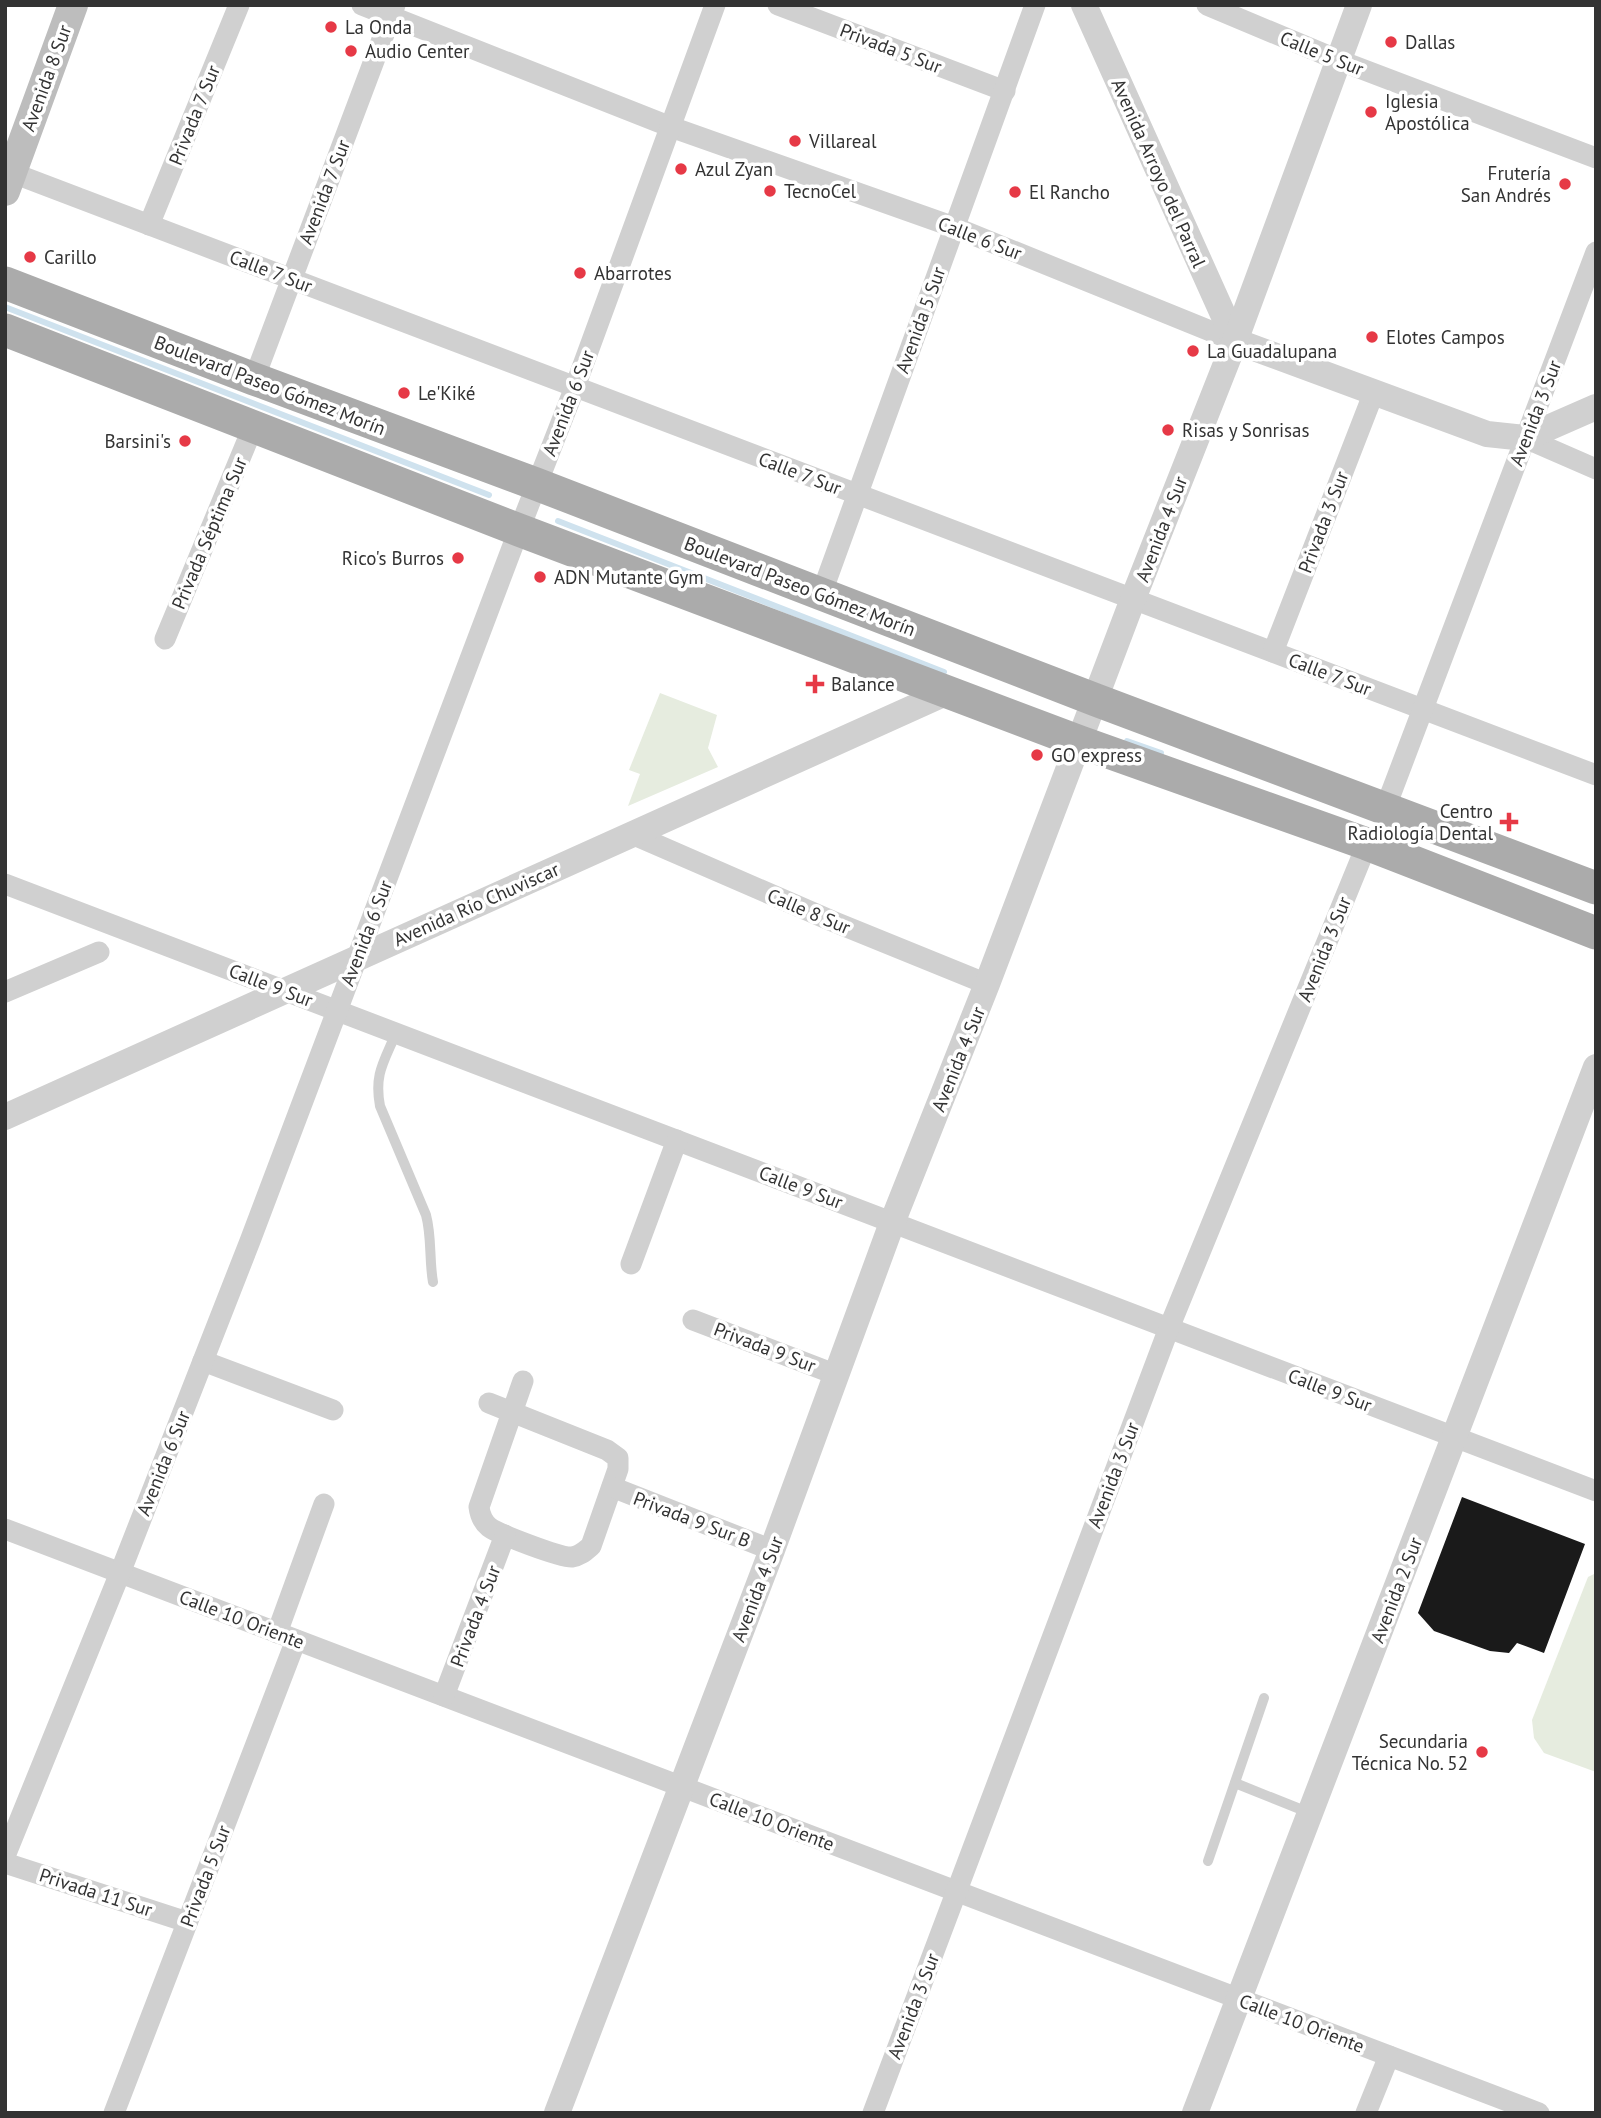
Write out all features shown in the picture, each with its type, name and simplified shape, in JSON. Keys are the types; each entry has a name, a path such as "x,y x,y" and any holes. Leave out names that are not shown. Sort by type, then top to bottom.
{"main road":[{"name":"Avenida 8 Sur","path":"7,178 73,5"},
{"name":"Boulevard Paseo Gómez Morín","path":"5,283 1596,888"},
{"path":"5,330 519,530 1080,742 1367,844 1596,933"},
{"path":"947,692 976,681 1031,675"}],"street":[{"name":"Privada 7 Sur","path":"149,225 240,5"},
{"name":"Calle 6 Sur","path":"362,5 394,10 671,127 954,227 1235,341 1487,434 1525,438 1596,469"},
{"name":"Avenida 6 Sur","path":"5,1856 203,1361 575,387 715,5"},
{"name":"Privada 5 Sur","path":"778,5 1005,91"},
{"name":"Avenida 5 Sur","path":"821,595 1035,5"},
{"name":"Avenida Arroyo del Parral","path":"1084,5 1235,341"},
{"name":"Calle 5 Sur","path":"1207,5 1338,60 1596,158"},
{"name":"Avenida 4 Sur","path":"557,2113 772,1550 892,1223 1235,341 1359,5"},
{"name":"Avenida 7 Sur","path":"254,379 394,10"},
{"name":"Calle 7 Sur","path":"7,178 149,225 1596,775"},
{"name":"Avenida 3 Sur","path":"1385,809 1596,252"},
{"name":"Privada 3 Sur","path":"1273,652 1374,392"},
{"path":"1525,438 1596,407"},
{"name":"Privada Séptima Sur","path":"164,639 253,426"},
{"name":"Avenida Río Chuviscar","path":"5,1117 947,692"},
{"name":"Calle 8 Sur","path":"632,834 832,921 987,984"},
{"name":"Avenida 3 Sur","path":"873,2113 1169,1328 1367,844"},
{"name":"Calle 9 Sur","path":"5,884 1596,1491"},
{"path":"5,992 99,952"},
{"name":"Avenida 2 Sur","path":"1195,2113 1596,1067"},
{"path":"631,1264 677,1140"},
{"name":"Privada 9 Sur","path":"693,1320 837,1375"},
{"path":"203,1361 333,1410"},
{"path":"489,1403 512,1412 607,1450 618,1458 618,1469 591,1546 578,1555 562,1555 505,1535 486,1525 480,1514 479,1507 512,1412 523,1381"},
{"name":"Privada 9 Sur B","path":"612,1488 772,1550"},
{"name":"Privada 5 Sur","path":"114,2113 187,1922 287,1636 324,1504"},
{"name":"Calle 10 Oriente","path":"5,1529 1389,2056 1516,2109 1539,2113"},
{"name":"Privada 4 Sur","path":"444,1696 505,1535"},
{"name":"Privada 11 Sur","path":"5,1863 187,1922"},
{"path":"1366,2113 1389,2056"}],"lane":[{"path":"396,1033 378,1076 377,1088 380,1106 426,1215 430,1229 433,1282"},
{"path":"1208,1861 1264,1698"},
{"path":"1236,1783 1310,1813"}],"shaded area":[{"path":"660,693 717,715 708,748 718,767 628,806 640,774 629,770"},
{"path":"1596,1573 1596,1772 1544,1753 1534,1738 1532,1720 1588,1577"}],"building":[{"path":"1462,1497 1585,1544 1544,1653 1517,1643 1509,1653 1490,1651 1434,1631 1418,1613"}],"waterway":[{"path":"5,307 489,495"},
{"path":"558,521 944,672"},
{"path":"1127,741 1161,753"}],"place":[{"name":"La Onda","path":"331,27"},
{"name":"Dallas","path":"1391,42"},
{"name":"Audio Center","path":"351,51"},
{"name":"Iglesia Apostólica","path":"1371,112"},
{"name":"Villareal","path":"795,141"},
{"name":"Azul Zyan","path":"681,169"},
{"name":"Frutería San Andrés","path":"1565,184"},
{"name":"TecnoCel","path":"770,191"},
{"name":"El Rancho","path":"1015,192"},
{"name":"Carillo","path":"30,257"},
{"name":"Abarrotes","path":"580,273"},
{"name":"Elotes Campos","path":"1372,337"},
{"name":"La Guadalupana","path":"1193,351"},
{"name":"Le'Kiké","path":"404,393"},
{"name":"Risas y Sonrisas","path":"1168,430"},
{"name":"Barsini's","path":"185,441"},
{"name":"Rico's Burros","path":"458,558"},
{"name":"ADN Mutante Gym","path":"540,577"},
{"name":"Balance","path":"815,684"},
{"name":"GO express","path":"1037,755"},
{"name":"Centro Radiología Dental","path":"1509,822"},
{"name":"Secundaria Técnica No. 52","path":"1482,1752"}]}
